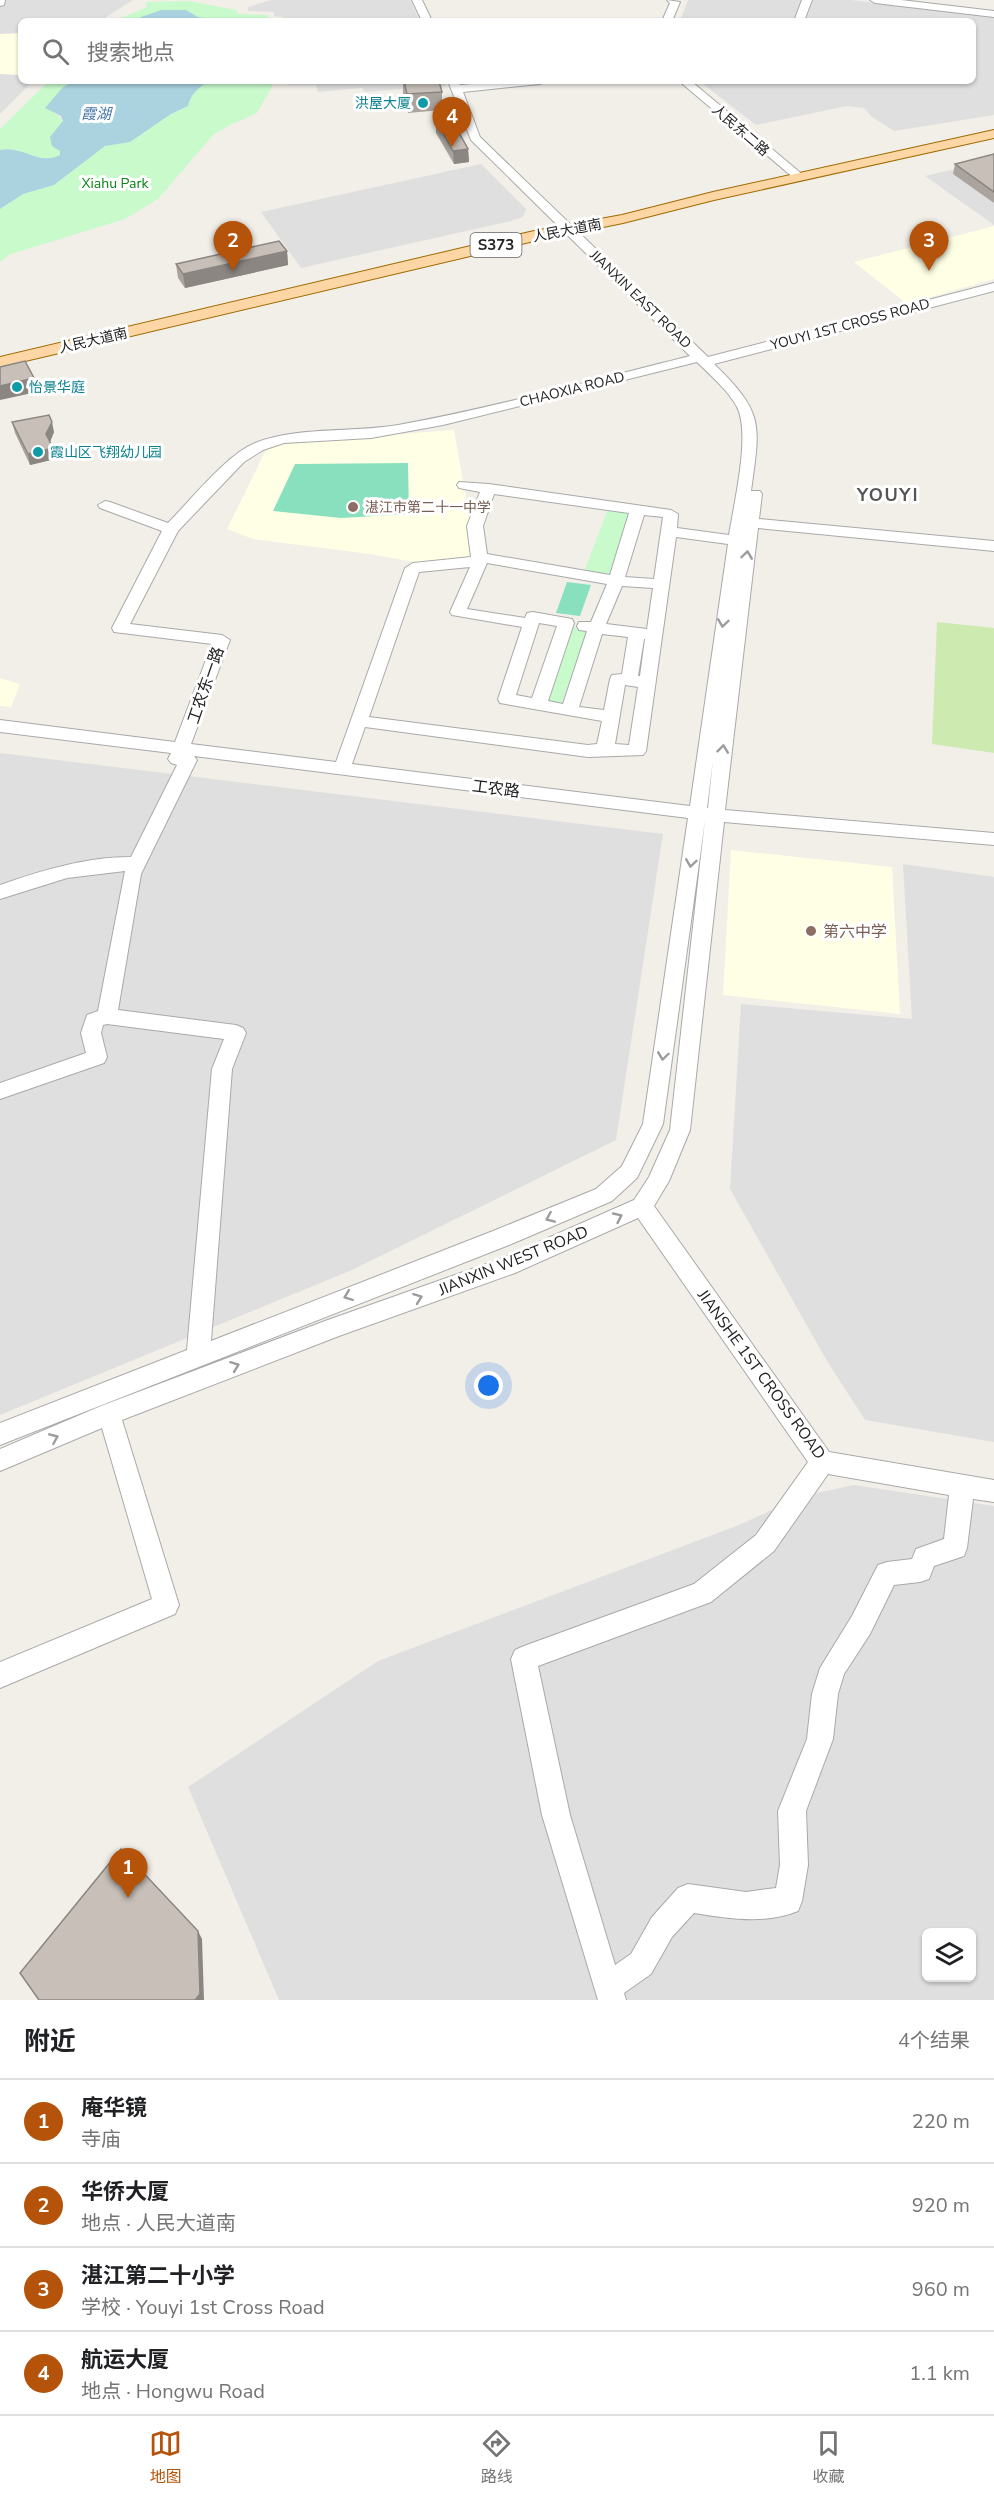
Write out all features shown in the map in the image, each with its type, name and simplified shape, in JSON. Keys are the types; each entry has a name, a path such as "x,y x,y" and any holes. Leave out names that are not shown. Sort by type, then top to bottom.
{"main road":[{"name":"人民大道南","path":"0,362 570,224 994,127"},
{"name":"人民大道南","path":"794,174 994,134"},
{"name":"人民大道南","path":"0,350 524,231 570,224"}],"street":[{"path":"417,0 426,18"},
{"path":"668,18 675,2 672,0"},
{"path":"799,18 807,0"},
{"path":"875,0 994,14"},
{"path":"455,85 476,84"},
{"name":"人民东二路","path":"688,84 794,174"},
{"name":"JIANXIN EAST ROAD","path":"455,85 475,138 570,224 707,360 752,406 758,422 760,451 752,523 707,813"},
{"name":"YOUYI 1ST CROSS ROAD","path":"707,360 994,287"},
{"name":"JIANXIN EAST ROAD","path":"707,360 743,405 750,422 749,450 735,540 707,813"},
{"name":"CHAOXIA ROAD","path":"171,529 239,459 258,447 282,439 371,434 443,420 707,360"},
{"path":"359,721 588,751 605,748 637,751 671,514 464,485"},
{"path":"489,488 475,526 479,559 458,612 531,624"},
{"path":"105,505 171,529"},
{"path":"569,711 596,628 616,581 638,509"},
{"path":"752,523 994,546"},
{"name":"工农东一路","path":"171,529 120,628 222,640 183,756"},
{"path":"669,532 735,540"},
{"path":"342,768 413,568 479,559 616,581 661,584"},
{"path":"611,717 506,699 533,617 654,635"},
{"path":"538,705 566,623"},
{"path":"629,680 637,633"},
{"path":"605,748 618,679 647,682"},
{"name":"工农路","path":"0,726 183,756 342,768 994,851"},
{"name":"工农路","path":"0,739 183,756 707,813 994,839"},
{"path":"107,1016 132,874 183,756"},
{"path":"642,1206 658,1181 680,1130 707,813"},
{"name":"JIANXIN WEST ROAD","path":"0,1434 501,1238 604,1195 630,1172 653,1124 707,813"},
{"path":"0,892 60,871 110,862 137,864"},
{"path":"0,1091 97,1057 92,1033 94,1020 107,1016 236,1033 222,1070 198,1356"},
{"name":"JIANXIN WEST ROAD","path":"0,1460 109,1414 333,1328 507,1266 642,1206"},
{"name":"JIANSHE 1ST CROSS ROAD","path":"642,1206 822,1462 994,1491"},
{"path":"0,1675 166,1605 109,1414"},
{"path":"822,1462 765,1543 702,1593 524,1659 556,1815 610,1994 641,1964 662,1927 688,1898 746,1906 788,1901 794,1865 792,1811 820,1739 825,1694 833,1668 861,1625 888,1574 920,1570 925,1557 955,1548 962,1485"}],"shaded area":[{"path":"0,0 133,0 105,18 18,18 18,84 30,84 0,114"},
{"path":"271,0 410,0 419,18 284,18 274,16 274,12 248,11 248,7"},
{"path":"688,0 851,0 994,17 994,115 894,131 872,117 864,108 847,106 756,125 703,84 976,84 976,18 681,18"},
{"path":"18,33 18,75 0,74 0,34"},
{"path":"445,84 446,86 365,92 362,88 318,92 316,85 287,85"},
{"path":"994,160 994,225 925,176"},
{"path":"481,164 526,209 523,217 301,268 261,212"},
{"path":"994,226 994,279 907,304 854,262"},
{"name":"湛江市第二十一中学","path":"454,430 477,559 425,564 370,554 253,539 227,529 269,444"},
{"path":"0,678 20,684 11,707 0,706"},
{"path":"0,753 663,834 616,1140 352,1270 0,1415"},
{"name":"第六中学","path":"731,850 892,867 900,1014 723,995"},
{"path":"903,864 994,877 994,1442 865,1420 827,1361 730,1189 741,1004 912,1019"},
{"path":"854,1485 994,1506 994,2000 279,2000 188,1787 378,1661 739,1525 802,1496"}],"green space":[{"path":"189,1 236,10 238,14 268,15 268,18 205,18 186,10 145,18 121,18 147,7 146,2"},
{"name":"Xiahu Park","path":"46,84 69,84 63,87 46,108 62,122 60,155 45,158 16,150 0,150 0,129"},
{"name":"Xiahu Park","path":"205,84 273,84 257,113 213,135 158,199 125,219 11,254 0,262 0,209 23,194 54,185 105,146 130,142 171,114 188,106 193,94"},
{"path":"408,463 409,514 341,518 273,511 295,464"},
{"path":"608,509 631,513 609,576 584,572"},
{"path":"567,582 591,585 580,616 556,613"},
{"path":"937,622 994,628 994,753 932,744"},
{"path":"569,626 588,629 560,708 541,704"}],"water":[{"path":"161,10 186,10 205,18 138,18"},
{"name":"霞湖","path":"69,84 205,84 193,94 188,106 171,114 130,142 105,146 54,185 23,194 0,209 0,150 16,150 45,158 60,155 60,151 52,146 50,137 63,121 61,116 45,108 63,87"}],"building":[{"path":"405,84 440,84 442,92 407,94"},
{"path":"451,118 468,149 453,151 436,120"},
{"path":"994,154 994,192 955,164"},
{"path":"279,241 287,251 183,274 176,264"},
{"path":"25,361 34,378 0,386 0,367"},
{"path":"49,415 52,422 46,434 53,448 28,454 12,422"},
{"path":"121,1849 198,1931 200,1994 195,2000 39,2000 20,1973"}],"place":[{"name":"洪屋大厦","path":"423,103"},
{"name":"航运大厦","path":"452,147"},
{"name":"华侨大厦","path":"233,271"},
{"name":"湛江第二十小学","path":"929,271"},
{"name":"怡景华庭","path":"17,387"},
{"name":"霞山区飞翔幼儿园","path":"38,452"},
{"name":"湛江市第二十一中学","path":"353,507"},
{"name":"第六中学","path":"811,931"},
{"name":"庵华镜","path":"128,1898"}],"district":[{"name":"YOUYI","path":"888,495"}]}
